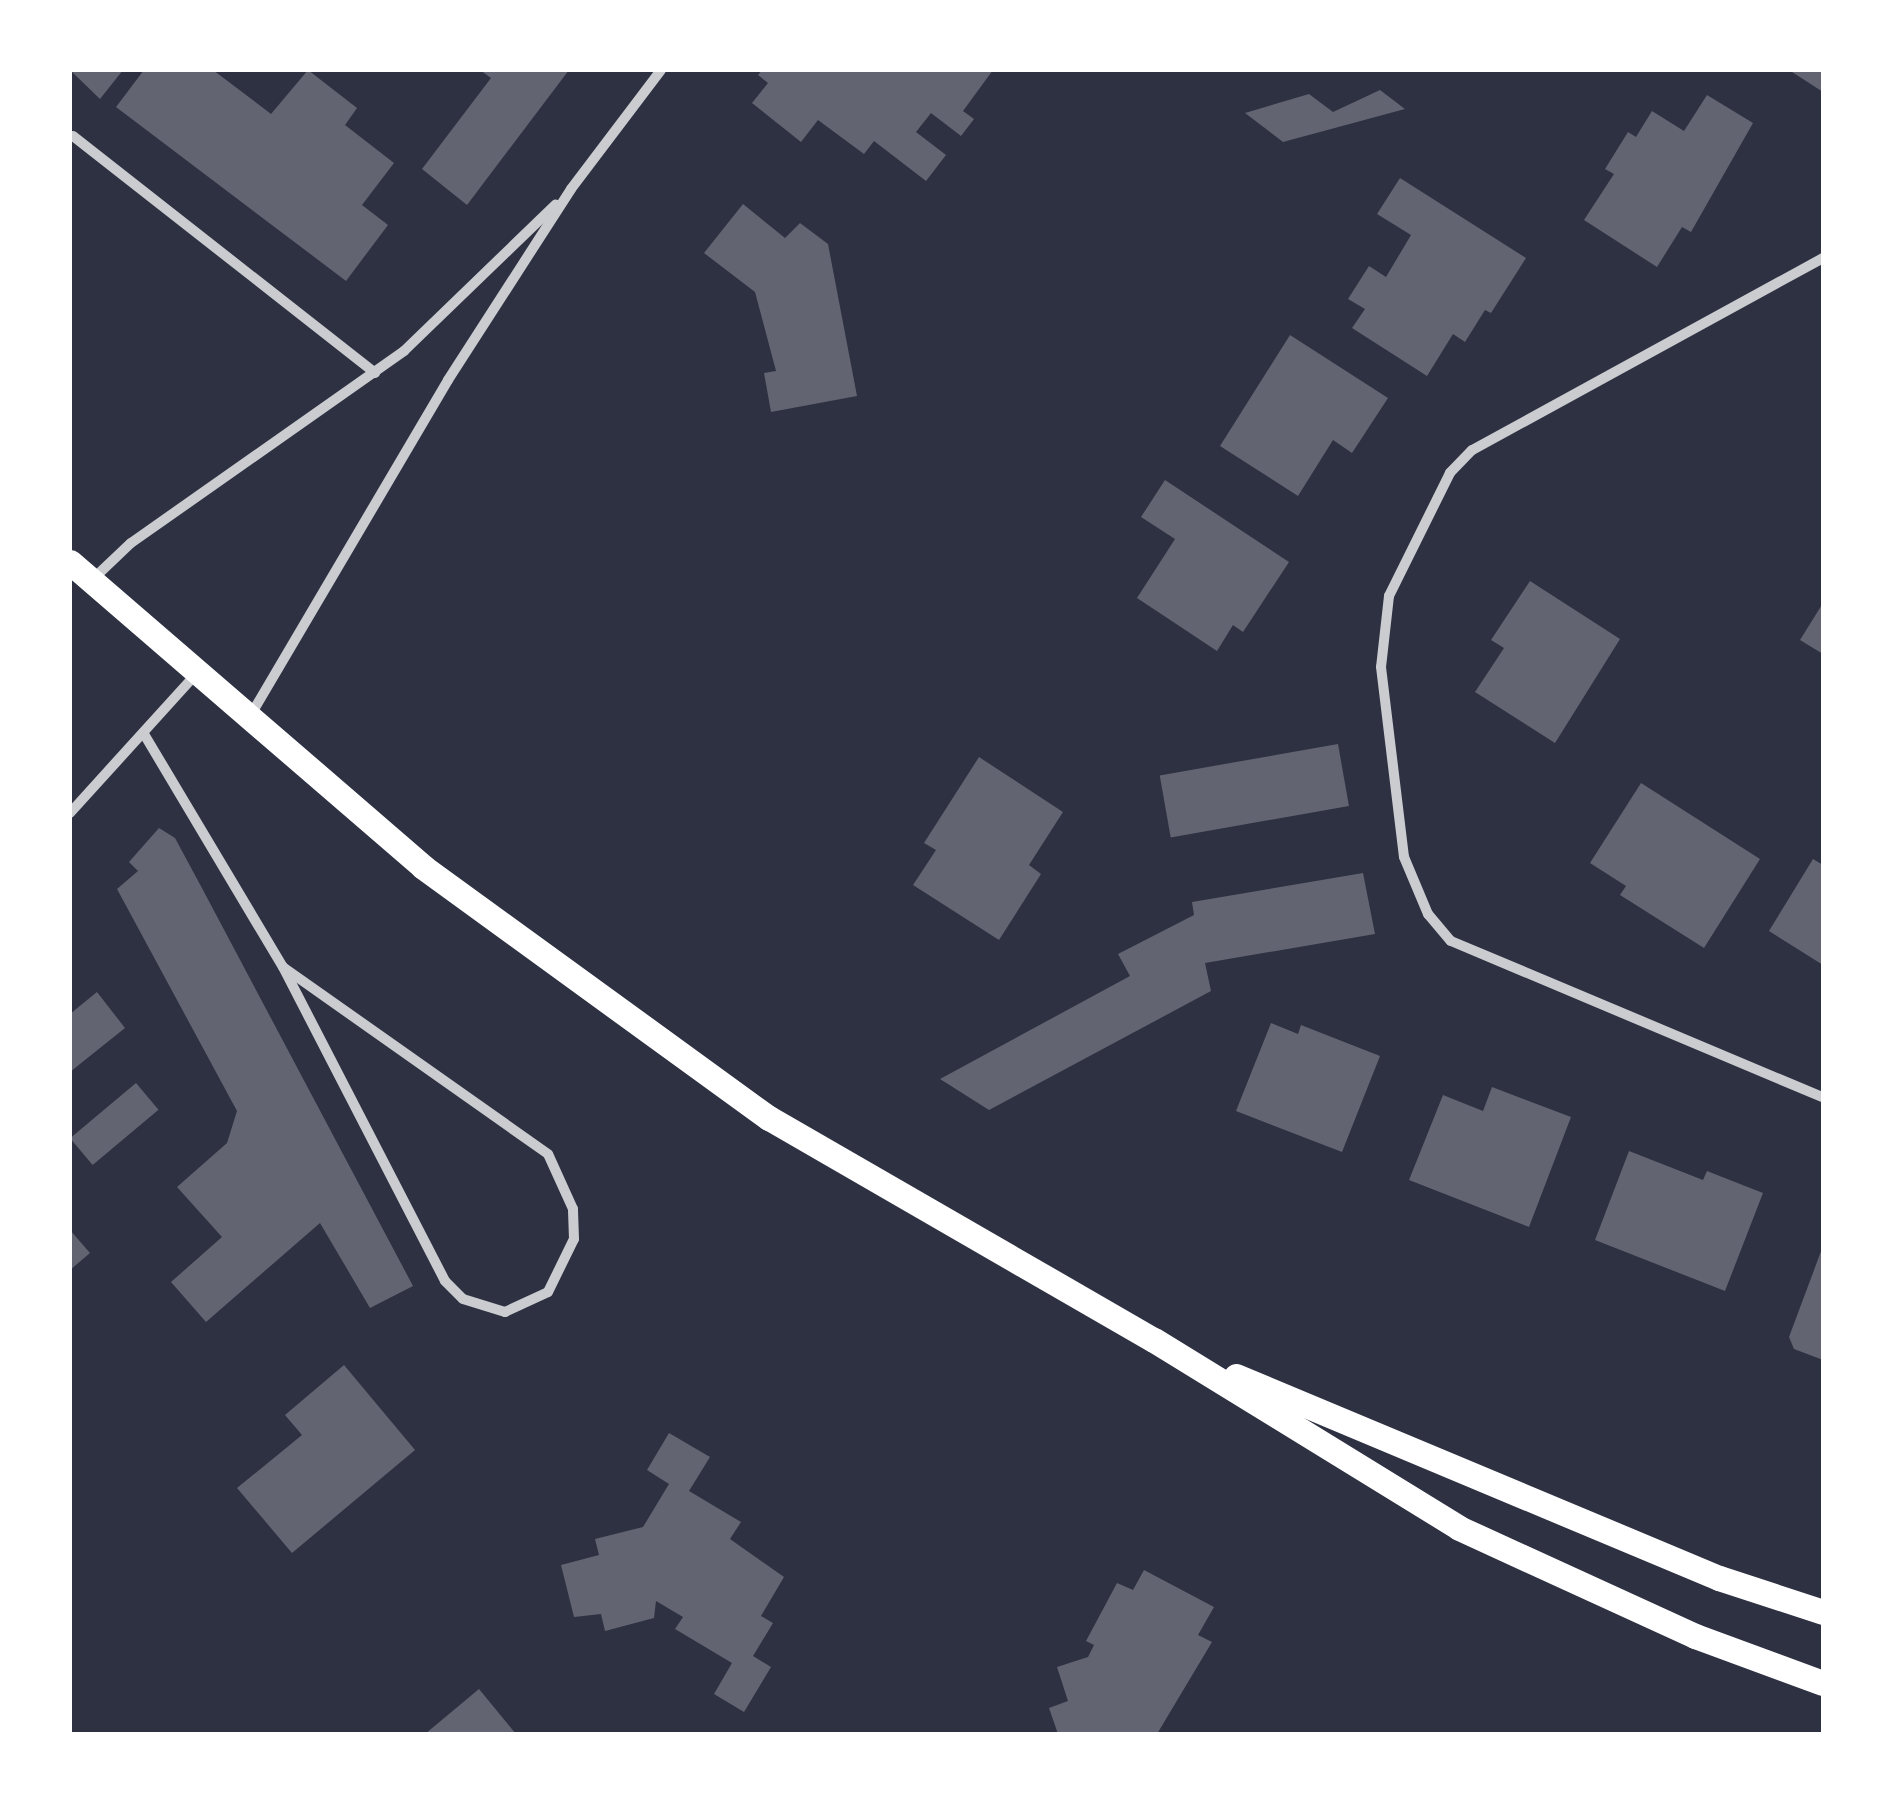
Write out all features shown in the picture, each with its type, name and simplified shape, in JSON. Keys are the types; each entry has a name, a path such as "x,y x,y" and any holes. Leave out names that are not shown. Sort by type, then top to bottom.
{"main road":[{"path":"70,562 423,867 769,1118 1154,1340 1459,1528 1695,1636 1823,1682"},
{"path":"1154,1340 1626,1540 1823,1612"}],"street":[{"path":"248,719 448,380 571,189 661,70"},
{"path":"73,136 375,373"},
{"path":"90,581 131,543 375,373 456,307 571,189"},
{"path":"1823,258 1472,450 1450,473 1389,596 1380,668 1404,857 1428,914 1451,941 1823,1096"},
{"path":"70,812 197,673"},
{"path":"144,734 282,968 445,1280 463,1299 505,1312 548,1292 574,1239 574,1209 548,1154 282,968"}],"building":[{"path":"70,70 123,70 100,99"},
{"path":"144,70 213,70 271,114 308,70 357,108 345,125 394,163 362,205 388,225 346,281 116,107"},
{"path":"480,70 569,70 467,205 422,169 491,78"},
{"path":"762,70 993,70 963,111 974,119 961,136 931,113 916,132 946,155 926,181 874,141 864,154 818,120 801,142 752,103 768,83 758,75"},
{"path":"1789,70 1823,70 1823,92"},
{"path":"1380,90 1405,109 1283,142 1245,113 1309,94 1333,112"},
{"path":"1707,95 1753,123 1691,232 1682,227 1657,267 1584,220 1614,174 1605,169 1628,132 1636,137 1652,111 1684,131"},
{"path":"1400,178 1526,258 1491,313 1485,310 1465,342 1453,334 1427,376 1352,328 1365,309 1348,299 1369,266 1386,277 1411,235 1377,214"},
{"path":"743,204 785,238 800,223 828,244 857,396 771,412 764,373 776,371 755,292 704,253"},
{"path":"1290,335 1388,398 1352,453 1333,440 1298,496 1220,446"},
{"path":"1165,480 1289,562 1243,632 1233,625 1217,651 1137,598 1175,539 1141,517"},
{"path":"1530,581 1620,639 1555,743 1475,692 1504,648 1491,640"},
{"path":"1823,603 1823,654 1800,640"},
{"path":"1338,744 1349,806 1171,837 1160,775"},
{"path":"979,757 1063,812 1029,865 1041,874 999,940 913,885 936,850 924,843"},
{"path":"1641,783 1760,859 1704,948 1620,895 1626,886 1590,863"},
{"path":"159,828 175,838 413,1286 370,1308 320,1223 206,1322 171,1282 222,1237 177,1187 227,1143 237,1111 117,889 138,871 129,862"},
{"path":"1813,859 1823,865 1823,965 1769,931"},
{"path":"1363,873 1375,934 1205,963 1211,991 989,1110 940,1079 1130,976 1118,954 1194,915 1192,902"},
{"path":"97,992 125,1028 70,1072 70,1014"},
{"path":"1271,1023 1298,1034 1301,1025 1380,1056 1342,1152 1236,1111"},
{"path":"136,1083 158,1110 93,1165 70,1138"},
{"path":"1492,1087 1571,1117 1529,1227 1409,1180 1443,1095 1483,1111"},
{"path":"1629,1151 1703,1180 1707,1171 1763,1193 1725,1291 1595,1240"},
{"path":"70,1230 90,1253 70,1270"},
{"path":"1823,1246 1823,1360 1794,1349 1789,1337"},
{"path":"344,1365 415,1450 292,1553 237,1488 302,1435 285,1415"},
{"path":"669,1433 710,1457 689,1491 741,1522 730,1539 784,1577 761,1616 773,1623 753,1656 771,1667 744,1712 714,1694 732,1663 675,1629 683,1617 656,1601 654,1618 605,1631 601,1614 574,1617 561,1565 599,1555 595,1539 643,1527 669,1484 647,1470"},
{"path":"1144,1570 1214,1607 1198,1635 1212,1642 1157,1734 1058,1734 1049,1708 1068,1701 1057,1667 1088,1657 1094,1645 1086,1641 1117,1583 1133,1590"},
{"path":"479,1689 516,1734 425,1734"}]}
